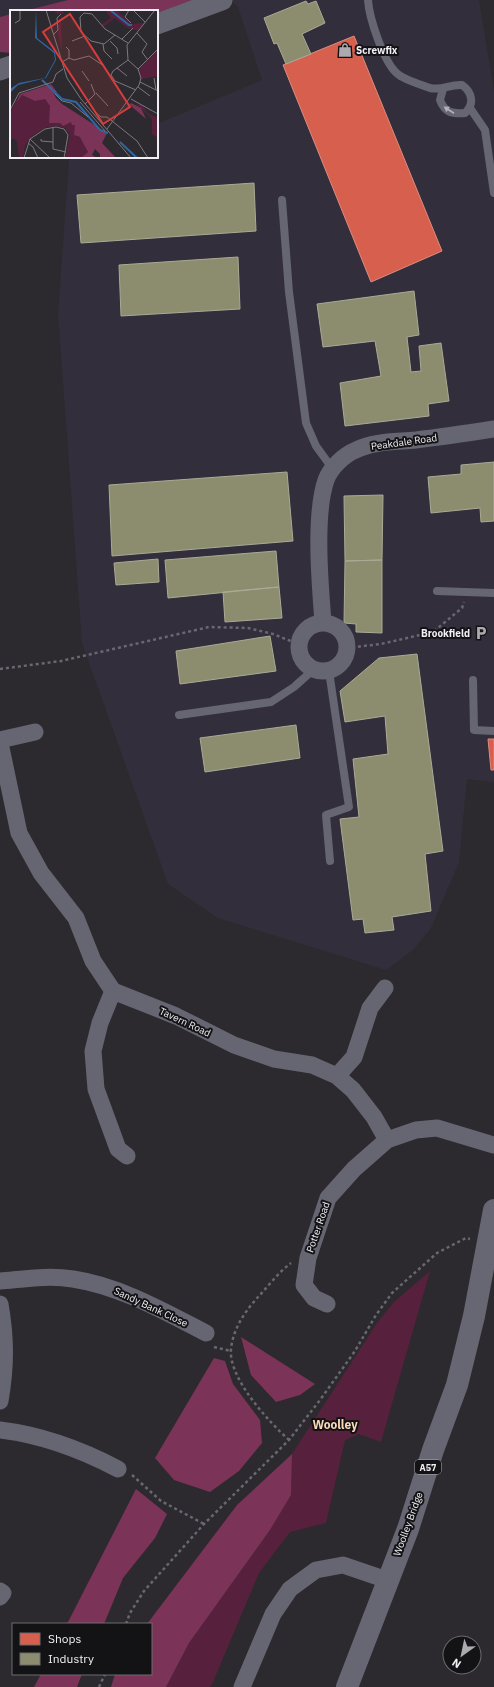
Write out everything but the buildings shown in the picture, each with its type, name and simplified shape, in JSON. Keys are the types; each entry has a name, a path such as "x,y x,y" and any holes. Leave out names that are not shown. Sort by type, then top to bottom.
{"main road":[{"name":"A57","path":"487,1241 494,1210"},
{"name":"Woolley Bridge","path":"347,1687 387,1580 408,1529 457,1385 474,1316 487,1241"}],"street":[{"path":"158,24 222,0"},
{"path":"0,70 10,66"},
{"name":"Peakdale Road","path":"332,468 356,450 381,443 401,447 494,428"},
{"path":"323,622 320,585 320,526 322,497 326,479 332,468"},
{"path":"323,622 336,626 346,639 346,655 339,666 321,671 302,660 298,644 305,629 312,624 323,622"},
{"path":"0,740 35,732"},
{"path":"0,743 19,833 41,872 76,918 93,961 113,991 100,1023 93,1051 96,1089 118,1149 127,1156"},
{"path":"337,1076 354,1057 370,1008 385,988"},
{"name":"Tavern Road","path":"113,991 176,1016 234,1045 274,1059 312,1065 337,1076 353,1090 374,1117 387,1140"},
{"path":"387,1140 416,1130 437,1128 494,1144"},
{"name":"Potter Road","path":"327,1304 314,1298 304,1285 308,1258 328,1198 354,1169 387,1140"},
{"name":"Sandy Bank Close","path":"0,1281 37,1277 73,1278 115,1289 206,1333"},
{"path":"0,1304 5,1331 5,1372 0,1401"},
{"path":"0,1430 25,1433 46,1439 87,1453 118,1469"},
{"path":"242,1687 273,1614 290,1589 316,1570 343,1565 387,1580"},
{"path":"0,1590 3,1592 0,1597"}],"lane":[{"path":"368,0 368,11 390,67 399,76 430,88 443,89 451,85 462,85 470,93 472,98 470,108 465,113 453,114 447,111 440,100 443,89"},
{"path":"470,108 485,130 494,193"},
{"path":"282,200 289,292 306,423 316,446 332,468"},
{"path":"438,591 494,593"},
{"path":"180,715 271,702 321,671 349,807 326,815 330,861"},
{"path":"473,680 475,734 494,731"}],"path":[{"path":"346,648 381,644 434,632 462,608 468,592"},
{"path":"0,668 61,662 209,627 248,628 273,634 298,644"},
{"path":"126,1623 130,1613 144,1591 204,1524 289,1440 342,1369 376,1315 392,1294 437,1253 466,1238 487,1241"},
{"path":"283,1269 254,1302 235,1330 231,1351 235,1372 249,1395 268,1420 289,1440"},
{"path":"118,1469 134,1476 162,1501 204,1524"},
{"path":"99,1687 105,1675"}],"shaded area":[{"path":"0,0 68,0 28,10 10,10 10,14 0,17"},
{"path":"68,0 192,0 158,13 158,10 28,10"},
{"path":"231,0 479,0 494,91 494,782 467,779 459,862 431,928 413,950 386,970 218,918 168,884 82,643 58,314 69,160 74,158 158,158 158,124 262,80 238,7"},
{"path":"10,14 10,53 0,52 0,17"},
{"path":"430,1271 381,1442 359,1434 345,1440 326,1523 290,1532 259,1573 210,1687 166,1687 189,1643 270,1530 291,1495 292,1454 377,1323 394,1302"},
{"path":"241,1337 315,1384 300,1395 276,1402 251,1375"},
{"path":"214,1358 225,1361 233,1384 260,1420 262,1443 239,1471 210,1492 174,1480 155,1458"},
{"path":"292,1454 291,1495 270,1530 189,1643 166,1687 111,1687 115,1675 152,1675 152,1623 148,1623 237,1505"},
{"path":"136,1489 167,1514 155,1538 123,1578 104,1623 68,1623"},
{"path":"40,1675 82,1675 77,1687 34,1687"}],"place":[{"name":"Screwfix","path":"345,50"},
{"name":"Brookfield","path":"481,633"}],"district":[{"name":"Woolley","path":"335,1424"}]}
